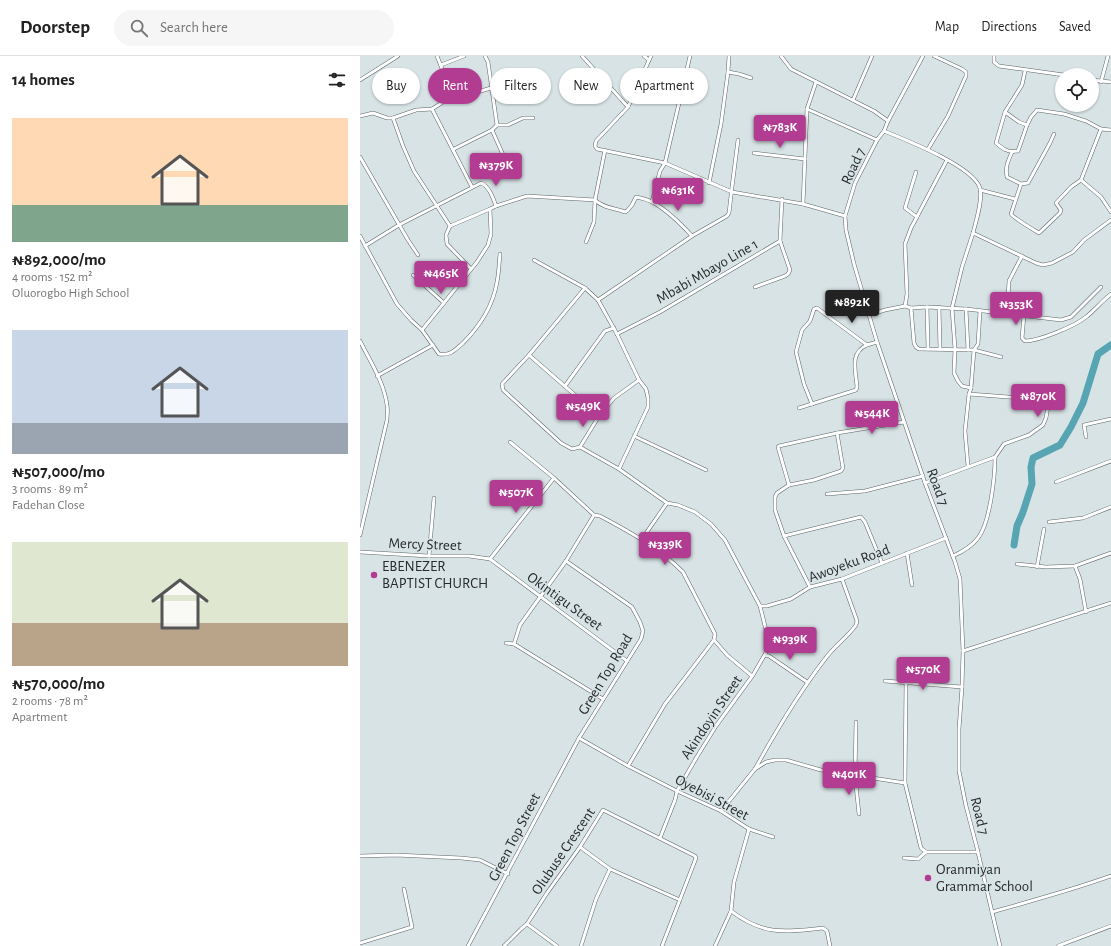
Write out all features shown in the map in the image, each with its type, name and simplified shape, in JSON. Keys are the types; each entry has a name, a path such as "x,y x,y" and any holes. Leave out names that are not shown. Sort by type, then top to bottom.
{"street":[{"path":"360,80 398,56"},
{"path":"437,56 442,68"},
{"path":"441,65 464,56"},
{"path":"485,56 488,62 490,79"},
{"path":"582,56 628,107"},
{"path":"644,56 649,60"},
{"path":"651,56 628,107 596,141 595,146 597,149 625,156 665,163 732,192 782,199 845,216"},
{"path":"652,202 660,171 665,163 690,56"},
{"path":"709,183 721,124 729,56"},
{"path":"781,56 791,69 874,110 888,121"},
{"path":"853,100 871,58 866,56"},
{"name":"Road 7","path":"923,56 855,183 845,216 848,244 877,342 925,483 953,556 960,579 963,651 959,729 959,771 1000,946"},
{"path":"928,149 948,116 966,76 966,72 962,69 934,56"},
{"path":"994,56 994,62 998,66 1025,71 1055,73"},
{"path":"1108,56 1101,82 1111,82"},
{"path":"1025,71 1022,85 1006,112 996,143 1006,150 1012,152 1018,151 1027,125 1037,110 1064,114 1086,120 1102,129 1111,130"},
{"path":"728,72 751,78"},
{"path":"803,204 807,109 816,82"},
{"path":"360,116 373,113 387,118 393,118 416,110 432,109 440,104"},
{"path":"494,104 497,125"},
{"path":"432,109 454,149 472,187"},
{"path":"807,109 877,140"},
{"path":"1006,112 1027,125"},
{"path":"393,118 414,171 438,205 450,226"},
{"path":"454,149 492,130 497,125 508,125 522,118 533,118"},
{"path":"1021,184 1011,214 1039,233 1060,213 1061,210 1056,203 1071,187 1081,180 1102,129"},
{"path":"492,130 508,166"},
{"path":"884,131 928,149 969,174 978,183 980,190 979,206 952,308 955,349 954,373 962,386 971,388"},
{"path":"1012,152 1007,162 1007,177 1021,184 1028,183 1054,134"},
{"path":"598,300 692,236 727,216 729,213 738,140"},
{"path":"586,242 594,222 595,200 605,150"},
{"path":"754,153 805,159"},
{"path":"360,157 418,255"},
{"path":"905,306 907,294 905,244 911,228 947,160"},
{"path":"916,172 905,208 917,217"},
{"path":"1081,180 1101,197 1111,212"},
{"path":"366,246 399,225 479,183 484,184 493,196 496,206"},
{"path":"980,190 1015,199"},
{"path":"471,269 447,244 446,235 450,226 496,206 527,196 595,200 601,206 610,207 624,212 627,211 632,205 636,197 652,202 662,208 692,236"},
{"path":"780,241 782,199"},
{"path":"422,330 471,269 488,245 491,230 490,209"},
{"path":"973,233 1044,265 1073,252 1084,240 1111,220"},
{"path":"360,236 396,304 422,330 439,354 446,355 455,350 469,336 488,310 497,282 500,254"},
{"name":"Mbabi Mbayo Line 1","path":"617,334 660,312 780,241 790,270 788,274 754,287"},
{"path":"1007,313 1009,281 1022,256"},
{"path":"534,260 585,288 598,300 614,328 639,380 646,389 648,407 619,470"},
{"path":"412,275 444,303"},
{"path":"869,316 885,310 905,306 911,308 939,307 966,309 1061,320 1071,317 1101,287"},
{"path":"585,288 529,355 599,416"},
{"path":"1024,315 1022,338 1025,341 1034,341 1076,324 1085,318 1111,294"},
{"path":"927,307 928,349"},
{"path":"939,307 940,349"},
{"path":"812,404 804,384 796,352 802,330 810,321 814,309 817,308 826,314 867,345"},
{"path":"911,308 916,347 919,349 974,350 1001,357"},
{"path":"966,309 968,350"},
{"path":"968,466 965,431 971,388 974,350 978,344 980,311"},
{"path":"565,386 605,331 614,328"},
{"path":"360,341 384,392 387,405 387,420 361,524 360,534"},
{"path":"799,408 856,390 855,360 859,351 867,345 877,342"},
{"path":"377,376 433,345"},
{"name":"Akindoyin Street","path":"529,355 502,384 503,390 561,443 572,449 580,447 619,470 667,503 678,504 694,512 711,524 725,540 760,606 769,642 768,650 713,732 677,791 676,800 660,838"},
{"path":"580,447 599,416 614,398 639,380"},
{"path":"953,556 962,552 978,538 984,527 994,478 995,458 1004,444 1029,435 1043,425 1046,418 1049,400 969,394"},
{"path":"1086,437 1084,425 1111,419"},
{"path":"789,485 778,447 779,446 837,433 904,422"},
{"path":"810,587 784,536 775,510 774,500 777,493 789,485 814,480 842,471 843,468 837,433"},
{"path":"634,436 706,470"},
{"path":"510,442 554,478 594,515 600,516 642,539 683,572 715,634 714,640 665,704 628,766"},
{"path":"925,483 968,466 995,458"},
{"path":"1056,482 1111,461"},
{"path":"827,494 865,491 923,476"},
{"path":"490,559 554,478"},
{"path":"429,556 434,498"},
{"path":"642,539 667,503"},
{"path":"1049,522 1083,518 1111,507"},
{"path":"514,644 520,625 566,561 594,515"},
{"path":"784,536 861,517 866,522 882,563"},
{"path":"1037,566 1044,529"},
{"name":"Awoyeku Road","path":"760,606 767,606 791,599 810,587 842,579 946,538"},
{"name":"Mercy Street","path":"360,552 429,556 469,556 490,559"},
{"path":"907,553 912,585"},
{"path":"1017,564 1037,566 1075,566 1111,553"},
{"name":"Okintigu Street","path":"490,559 540,598 627,661"},
{"name":"Green Top Road","path":"566,561 632,607 643,631 641,639 579,738"},
{"path":"1075,566 1080,579 1086,612"},
{"path":"721,811 755,769 779,726 807,682 829,652 856,625 857,621 842,579"},
{"path":"963,651 1111,603"},
{"path":"714,640 727,656 752,676"},
{"path":"506,642 514,644 603,699"},
{"path":"765,655 769,656 807,682"},
{"path":"885,681 962,687"},
{"path":"906,682 905,783 921,848 926,852 978,852"},
{"path":"856,722 855,776 859,814"},
{"name":"Oyebisi Street","path":"579,738 628,766 721,811 749,829 734,882 731,911 715,946"},
{"name":"Green Top Street","path":"470,945 508,874 521,844 579,738"},
{"path":"755,769 766,762 786,760 820,770 905,783"},
{"name":"Olubuse Crescent","path":"504,946 528,924 546,893 580,847 603,810 695,856 696,858 662,946"},
{"path":"749,829 773,837"},
{"path":"580,847 610,869 680,900"},
{"path":"904,858 918,859 926,852"},
{"path":"360,856 396,855 480,860 508,874"},
{"path":"581,946 596,899 610,869"},
{"path":"992,912 1069,891 1085,884 1111,876"},
{"path":"360,943 412,927 404,889"},
{"path":"731,911 743,920 762,928 780,932 826,929 830,946"},
{"path":"528,924 557,946"},
{"path":"1058,946 1111,926"},
{"path":"470,945 475,946"}],"waterway":[{"path":"1014,545 1017,526 1032,484 1031,467 1033,458 1060,445 1083,403 1098,354 1111,345"}],"place":[{"name":"EBENEZER BAPTIST CHURCH","path":"374,575"},
{"name":"Oranmiyan Grammar School","path":"928,878"}]}
